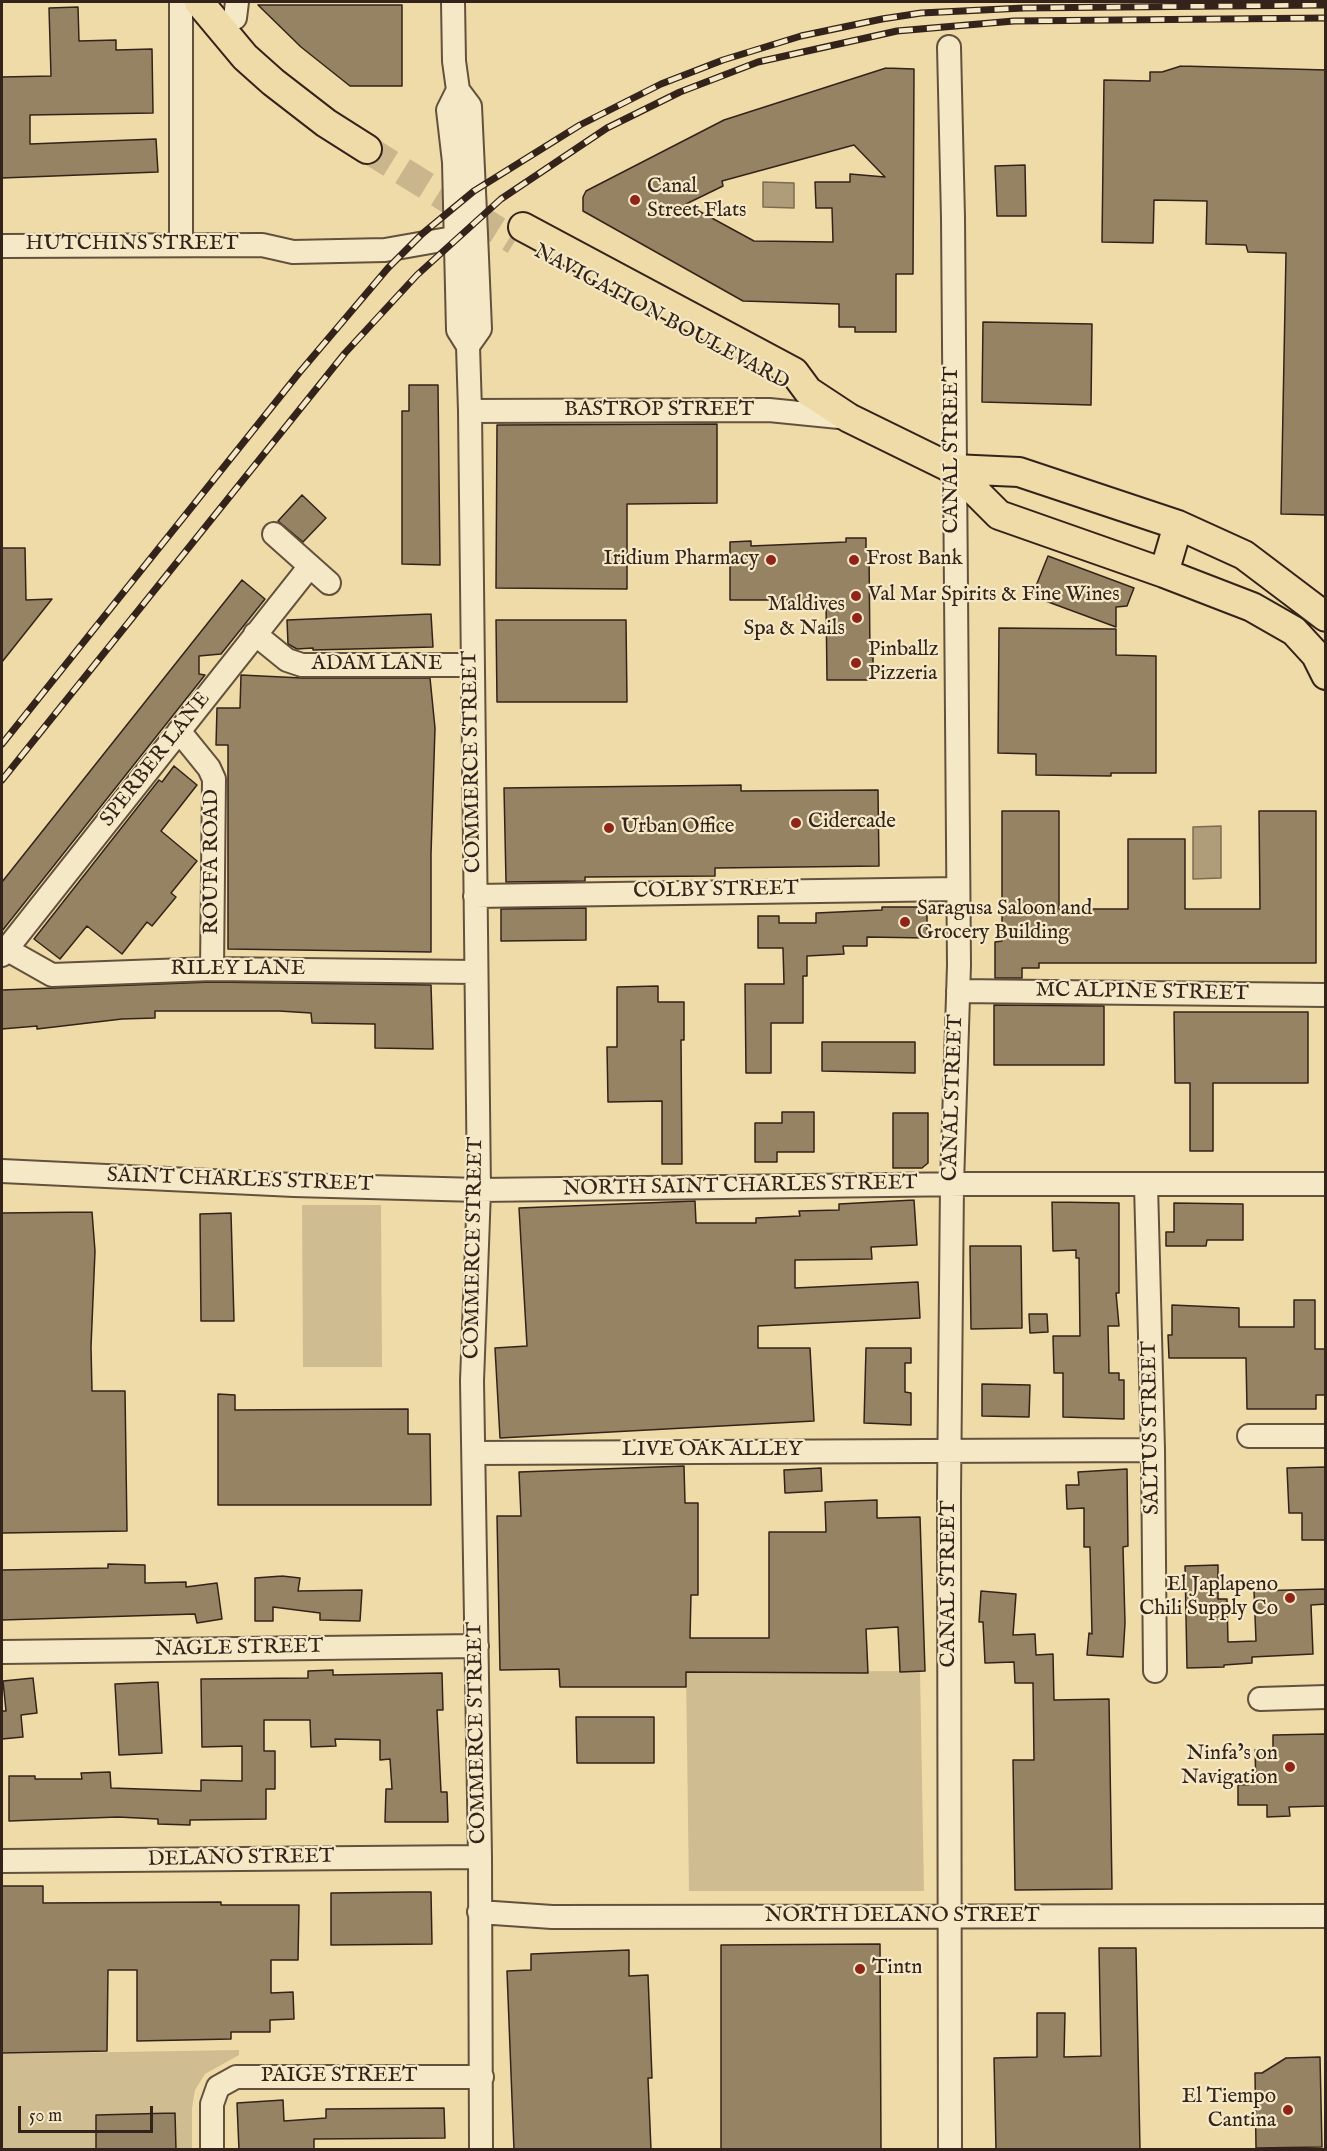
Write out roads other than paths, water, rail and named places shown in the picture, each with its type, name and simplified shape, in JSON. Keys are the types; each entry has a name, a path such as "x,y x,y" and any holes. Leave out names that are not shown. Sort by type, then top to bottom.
{"main road":[{"path":"199,2 245,57 273,82 318,117 372,142 336,108 284,68 231,7"},
{"name":"NAVIGATION BOULEVARD","path":"519,234 786,386 808,391 849,418 953,469 999,515 1164,573 1252,608 1294,630 1316,655 1326,675"},
{"name":"NAVIGATION BOULEVARD","path":"953,469 1019,472 1178,525 1244,555 1326,617"},
{"path":"1164,573 1178,525"}],"street":[{"path":"181,2 181,245"},
{"name":"COMMERCE STREET","path":"453,2 454,61 458,90 448,110 466,235 458,330 468,346 470,411 479,1190 472,1381 480,1857 481,2150"},
{"name":"CANAL STREET","path":"949,47 953,218 958,991 952,1184 950,1450 950,2150"},
{"name":"HUTCHINS STREET","path":"2,246 262,244 293,252 385,250 466,235"},
{"name":"BASTROP STREET","path":"470,411 769,410 849,418"},
{"path":"273,534 329,583"},
{"name":"SPERBER LANE","path":"4,952 310,566"},
{"name":"ADAM LANE","path":"255,634 287,660 302,664 472,665"},
{"name":"ROUFA ROAD","path":"179,730 209,768 214,779 212,969"},
{"name":"COLBY STREET","path":"475,896 957,889"},
{"name":"RILEY LANE","path":"4,952 52,975 212,969 476,972"},
{"name":"MC ALPINE STREET","path":"958,991 1326,995"},
{"name":"SAINT CHARLES STREET","path":"2,1171 294,1185 479,1190"},
{"name":"NORTH SAINT CHARLES STREET","path":"479,1190 952,1184 1326,1184"},
{"name":"SALTUS STREET","path":"1146,1185 1153,1450 1155,1671"},
{"path":"1249,1436 1326,1436"},
{"name":"LIVE OAK ALLEY","path":"474,1453 1153,1450"},
{"name":"NAGLE STREET","path":"2,1652 477,1646"},
{"path":"1260,1699 1326,1697"},
{"name":"DELANO STREET","path":"2,1861 480,1857"},
{"name":"NORTH DELANO STREET","path":"479,1912 552,1917 1326,1916"},
{"name":"PAIGE STREET","path":"212,2150 212,2104 218,2087 236,2077 482,2077"}],"tunnel":[{"path":"367,149 515,241"}],"railway":[{"path":"2,744 299,373 388,268 422,234 474,191 580,125 661,84 723,60 801,36 882,19 921,13 1024,8 1326,5"},
{"path":"2,780 345,353 417,275 501,199 607,128 680,92 758,62 897,31 1014,21 1326,18"}],"place":[{"name":"Canal Street Flats","path":"635,200"},
{"name":"Iridium Pharmacy","path":"771,560"},
{"name":"Frost Bank","path":"854,560"},
{"name":"Val Mar Spirits & Fine Wines","path":"856,596"},
{"name":"Maldives Spa & Nails","path":"857,618"},
{"name":"Pinballz Pizzeria","path":"856,663"},
{"name":"Cidercade","path":"796,823"},
{"name":"Urban Office","path":"609,828"},
{"name":"Saragusa Saloon and Grocery Building","path":"905,922"},
{"name":"El Japlapeno Chili Supply Co","path":"1290,1598"},
{"name":"Ninfa’s on Navigation","path":"1290,1767"},
{"name":"Tintn","path":"860,1969"},
{"name":"El Tiempo Cantina","path":"1288,2110"}]}
